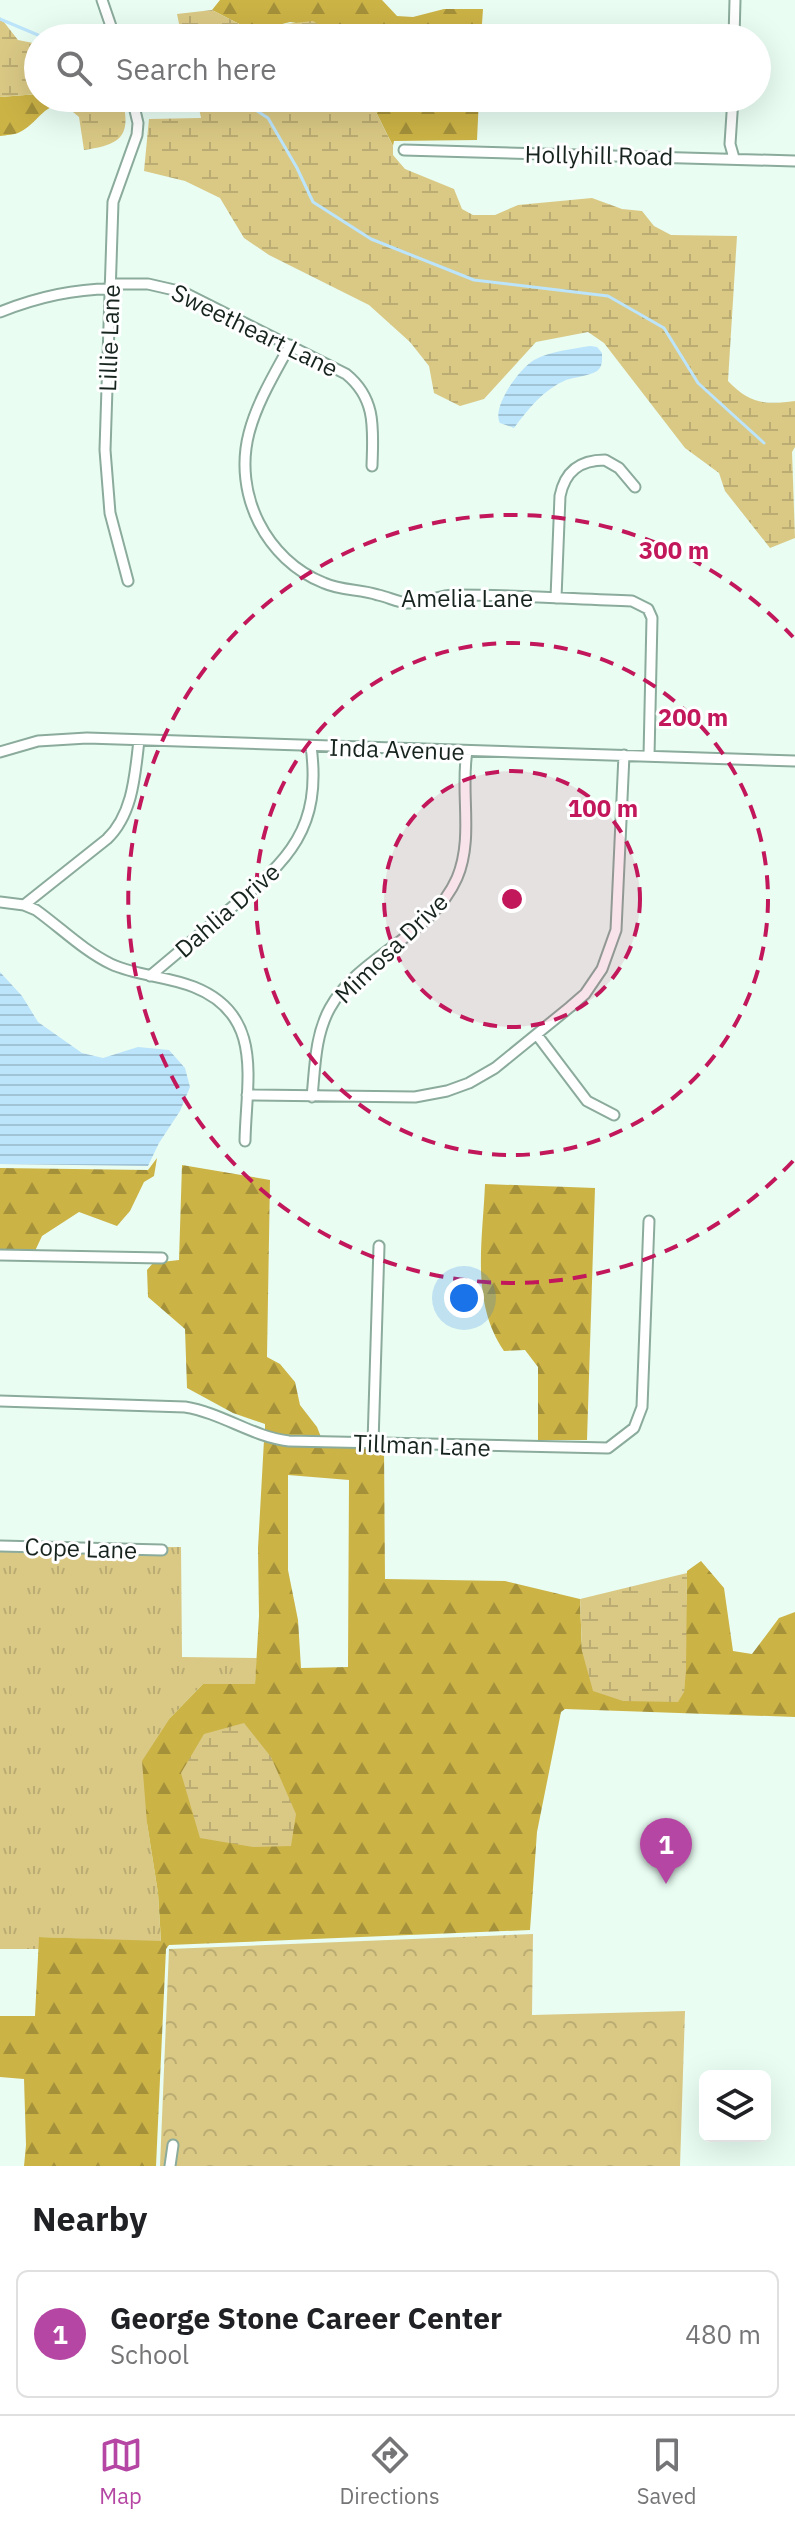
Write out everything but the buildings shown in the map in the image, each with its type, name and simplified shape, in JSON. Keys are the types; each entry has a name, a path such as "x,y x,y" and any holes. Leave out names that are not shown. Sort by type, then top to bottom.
{"street":[{"path":"102,0 110,24"},
{"path":"734,24 735,0"},
{"name":"Lillie Lane","path":"128,581 112,523 105,472 113,202 135,148 138,123 135,112"},
{"path":"732,112 730,144 734,158"},
{"name":"Hollyhill Road","path":"404,150 795,161"},
{"name":"Sweetheart Lane","path":"0,312 58,294 110,287 148,284 183,292 341,371 362,389 370,404 373,421 372,466"},
{"name":"Amelia Lane","path":"290,345 256,413 244,459 252,509 264,532 287,560 303,573 334,587 405,603 452,595 632,601 643,604 650,613 649,756"},
{"path":"556,598 560,496 564,480 578,466 605,460 619,468 635,487"},
{"name":"Inda Avenue","path":"0,752 54,739 795,761"},
{"path":"24,905 119,827 129,803 139,740"},
{"name":"Dahlia Drive","path":"150,976 285,860 301,833 310,806 313,779 311,746"},
{"name":"Mimosa Drive","path":"312,1097 322,1027 333,1004 346,986 439,908 457,877 465,831 463,783 467,751"},
{"path":"247,1095 415,1097 447,1091 495,1068 585,994 602,969 610,950 619,903 624,755"},
{"path":"0,902 36,910 102,959 127,970 194,987 218,1001 234,1016 248,1053 245,1141"},
{"path":"537,1035 587,1101 614,1115"},
{"name":"Tillman Lane","path":"0,1401 185,1407 222,1416 274,1438 602,1450 628,1434 638,1421 642,1407 649,1221"},
{"path":"373,1443 379,1246"},
{"path":"0,1255 162,1258"},
{"name":"Cope Lane","path":"0,1546 162,1550"},
{"path":"170,2166 173,2145"}],"green space":[{"path":"220,0 382,0 397,16 413,17 444,9 483,9 482,24 239,24 212,10"},
{"path":"212,10 239,24 179,24 177,14"},
{"path":"0,17 18,40 24,41 24,95 0,97"},
{"path":"313,21 318,24 285,24"},
{"path":"24,95 24,112 44,112 20,132 0,136 0,97"},
{"path":"73,112 125,112 124,130 121,136 107,145 84,150 79,117"},
{"path":"200,112 376,112 393,146 393,155 405,169 454,189 462,209 473,215 495,215 518,205 592,198 622,209 642,211 654,226 671,235 737,236 728,381 758,401 795,401 795,447 792,452 795,538 770,548 725,491 719,473 685,448 604,343 588,332 536,342 484,399 460,406 434,393 429,366 410,342 369,305 269,255 244,238 220,198 185,181 144,171 149,119 201,118"},
{"path":"376,112 478,112 477,140 394,141 393,146"},
{"path":"157,1158 154,1176 144,1182 130,1211 117,1226 79,1212 42,1236 35,1251 0,1250 0,1168 148,1170"},
{"path":"182,1165 270,1180 267,1357 280,1364 295,1382 300,1405 321,1437 282,1435 265,1430 265,1424 233,1413 187,1388 185,1329 148,1297 147,1270 153,1263 179,1260"},
{"path":"485,1184 595,1188 587,1440 538,1440 538,1367 525,1350 504,1351 493,1332 486,1312 481,1270"},
{"path":"264,1440 289,1446 384,1449 385,1579 505,1581 580,1599 582,1651 684,1692 687,1571 701,1561 724,1588 733,1651 752,1654 779,1618 795,1612 795,1717 565,1709 561,1712 537,1832 530,1930 169,1945 166,1949 156,2166 24,2166 24,2079 0,2077 0,2016 35,2016 39,1937 161,1941 142,1761 170,1718 203,1684 255,1684 259,1616 258,1548","holes":["288,1475 349,1480 348,1667 301,1668 298,1620 288,1570"]},
{"path":"166,1547 181,1547 182,1657 257,1658 255,1684 203,1684 170,1718 147,1823 158,1893 161,1942 40,1937 39,1949 0,1949 0,1551 166,1555"},
{"path":"687,1573 686,1671 684,1692 678,1702 623,1701 593,1691 582,1651 580,1599"},
{"path":"244,1723 271,1757 296,1814 291,1846 253,1847 200,1838 181,1773 204,1734"},
{"path":"533,1934 532,2015 685,2011 680,2166 160,2166 169,1949"}],"water":[{"path":"597,347 602,353 597,371 566,380 550,389 514,428 500,423 498,416 503,398 528,364 547,354"},
{"path":"0,972 22,996 38,1022 82,1053 103,1058 138,1047 169,1050 185,1068 190,1087 180,1111 148,1166 0,1164"}],"waterway":[{"path":"0,19 24,29"},
{"path":"259,112 268,118 313,202 371,239 474,280 608,296 664,328 698,383 764,443"}],"place":[{"name":"George Stone Career Center","path":"666,1884"}]}
